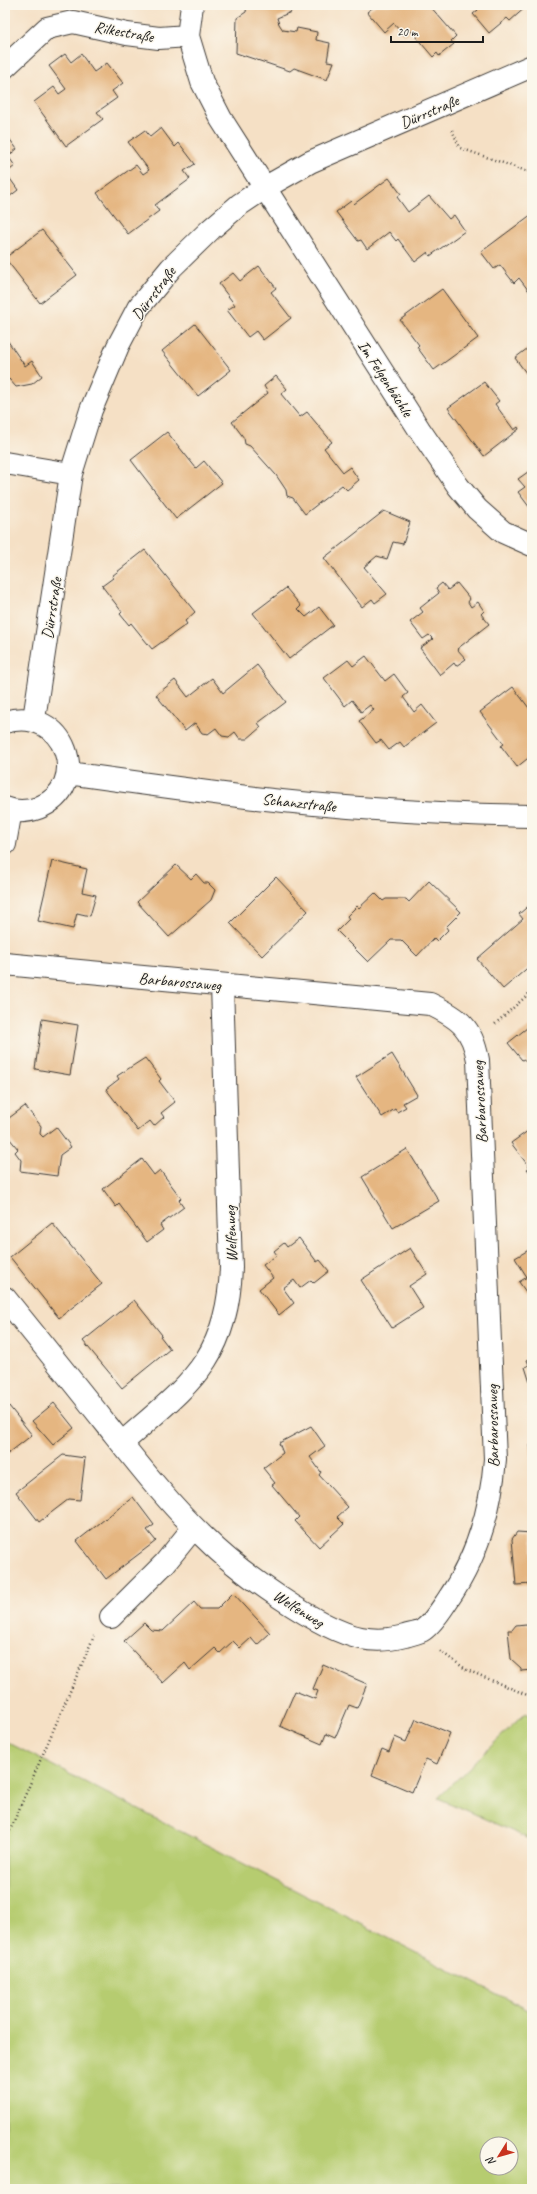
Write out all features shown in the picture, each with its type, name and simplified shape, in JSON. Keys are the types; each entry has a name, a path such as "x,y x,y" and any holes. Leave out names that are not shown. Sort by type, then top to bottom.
{"street":[{"path":"192,5 188,36 202,82 221,119 266,187"},
{"name":"Rilkestraße","path":"5,67 47,28 73,22 127,34 159,38 188,36"},
{"name":"Dürrstraße","path":"34,719 71,474 90,410 118,346 138,308 171,268 211,229 239,205 266,187 310,162 532,66"},
{"name":"Im Felgenbächle","path":"266,187 372,356 458,486 478,509 503,532 532,545"},
{"path":"5,463 71,474"},
{"path":"5,722 17,718 34,719 54,731 67,750 68,773 61,790 48,804 30,811 8,809 5,844"},
{"name":"Schanzstraße","path":"68,773 240,796 350,807 471,815 532,816"},
{"name":"Barbarossaweg","path":"5,964 430,1004 452,1014 465,1026 474,1042 478,1060 488,1271 494,1459 492,1491 484,1526 474,1555 460,1583 439,1612 422,1630"},
{"name":"Welfenweg","path":"122,1443 183,1390 200,1370 214,1348 224,1321 230,1291 231,1267 222,985"},
{"name":"Welfenweg","path":"5,1298 155,1485 194,1527 231,1561 267,1588 333,1629 360,1638 389,1641 422,1630"},
{"path":"111,1617 165,1562 194,1527"}],"path":[{"path":"442,106 460,148 532,173"},
{"path":"474,1042 532,991"},
{"path":"5,1842 95,1634 111,1617"},
{"path":"422,1630 445,1656 467,1670 532,1697"}],"green space":[{"path":"525,1713 532,1716 532,1840 438,1798"},
{"path":"5,1741 532,2012 532,2189 5,2189"}],"building":[{"path":"247,5 292,5 291,12 277,18 279,24 283,30 296,32 297,28 317,32 316,40 330,43 327,61 334,62 327,80 294,68 290,71 236,53 237,18 246,12"},
{"path":"376,5 429,5 456,36 451,41 454,44 439,56 437,53 433,57 410,30 404,35 394,23 384,32 367,12"},
{"path":"473,5 527,6 510,21 507,18 489,33 473,14 478,10"},
{"path":"65,54 71,62 81,54 94,72 107,63 123,83 112,91 117,98 97,112 103,119 66,146 34,102 54,87 59,94 66,89 49,66"},
{"path":"161,128 175,147 179,143 195,164 184,171 190,179 155,205 159,211 128,234 97,193 136,165 143,174 149,170 128,142 145,130 150,137"},
{"path":"5,133 17,149 8,156 15,166 6,173 18,190 5,200"},
{"path":"389,178 401,194 397,197 408,212 429,196 449,219 454,215 465,231 430,256 428,252 415,262 398,239 396,241 389,232 367,249 361,240 358,241 336,212 351,201 354,204"},
{"path":"532,214 532,295 519,278 514,283 500,265 494,269 481,252"},
{"path":"42,230 77,275 40,303 5,258"},
{"path":"259,266 276,288 271,292 291,318 263,340 256,331 248,337 227,310 235,305 219,284 233,273 240,281"},
{"path":"442,289 478,338 434,370 417,347 419,345 400,320"},
{"path":"195,324 231,370 198,396 162,351"},
{"path":"5,337 25,366 32,361 42,376 32,384 16,387 9,379 5,382"},
{"path":"532,345 532,381 515,358"},
{"path":"276,376 287,389 281,394 300,417 307,412 332,442 324,448 343,472 350,467 359,480 347,490 342,485 305,514 293,498 287,496 286,490 276,475 250,446 245,444 244,438 232,422 268,393 264,386"},
{"path":"484,382 499,401 495,404 514,430 518,427 519,429 484,456 448,408"},
{"path":"167,432 196,468 204,461 222,483 176,519 131,460"},
{"path":"532,469 532,506 530,508 518,492 525,487 518,479"},
{"path":"384,511 410,522 403,544 393,542 387,559 377,556 364,567 387,594 375,603 372,599 362,607 324,558"},
{"path":"145,550 195,612 185,621 187,624 152,649 131,623 129,625 120,614 122,612 102,586 113,578 112,576"},
{"path":"442,583 448,590 457,583 470,599 468,602 471,607 478,602 484,611 481,614 489,624 457,649 466,659 456,666 454,663 440,675 420,648 433,639 429,635 423,639 410,622 423,612 420,608 439,593 436,588"},
{"path":"286,588 301,606 298,609 306,617 319,607 333,625 289,659 253,613"},
{"path":"366,656 385,681 394,674 408,693 403,697 414,712 422,705 436,723 404,747 400,742 389,750 381,740 376,743 359,721 374,710 370,705 361,712 352,700 345,706 324,678 348,660 353,666"},
{"path":"257,665 286,702 258,723 261,727 247,739 240,739 235,732 229,737 222,736 216,728 208,734 202,733 195,723 185,731 156,695 175,680 188,697 212,678 223,693"},
{"path":"513,687 532,712 532,755 517,767 501,746 504,744 480,712"},
{"path":"52,861 87,869 82,892 96,895 90,916 77,913 73,929 38,921"},
{"path":"176,865 191,879 196,874 204,883 208,883 215,890 211,900 169,937 137,902"},
{"path":"276,877 308,911 262,956 230,923"},
{"path":"429,881 461,912 446,927 448,930 437,941 434,938 417,956 401,940 391,940 368,962 337,931 349,919 347,916 357,906 359,908 375,893 383,901 386,899 406,899 409,902"},
{"path":"532,903 532,964 503,989 477,959 523,919 519,914"},
{"path":"42,1019 78,1025 70,1075 35,1069"},
{"path":"532,1024 532,1069 524,1059 522,1060 508,1043"},
{"path":"392,1054 417,1095 403,1103 406,1107 397,1112 395,1109 382,1117 356,1077"},
{"path":"145,1058 161,1079 159,1081 175,1102 161,1113 164,1117 154,1126 150,1121 138,1131 106,1089 119,1079 117,1076"},
{"path":"25,1106 41,1126 40,1134 43,1137 56,1127 71,1147 60,1155 57,1176 20,1171 21,1160 15,1152 18,1149 5,1133 5,1121"},
{"path":"532,1128 532,1175 527,1169 530,1168 511,1143"},
{"path":"407,1149 439,1201 393,1228 362,1177"},
{"path":"142,1159 154,1175 160,1170 181,1198 179,1200 184,1207 160,1225 163,1230 147,1242 119,1204 116,1207 103,1189"},
{"path":"52,1223 102,1284 59,1318 10,1257"},
{"path":"299,1238 317,1262 320,1260 329,1271 314,1283 311,1280 300,1288 294,1280 283,1288 294,1303 279,1315 259,1289 273,1278 263,1265 277,1255 274,1251 284,1243 287,1247"},
{"path":"410,1248 427,1274 409,1286 423,1308 392,1328 361,1280"},
{"path":"532,1248 532,1288 526,1292 519,1282 527,1277 515,1258"},
{"path":"134,1300 162,1335 160,1336 170,1349 122,1388 83,1341"},
{"path":"532,1358 532,1389 525,1367 529,1365 527,1360"},
{"path":"5,1401 32,1435 5,1456"},
{"path":"54,1403 74,1428 53,1445 32,1421"},
{"path":"311,1426 325,1446 310,1457 321,1472 319,1475 348,1507 337,1517 344,1524 319,1547 295,1521 299,1517 272,1485 275,1483 263,1468 283,1453 279,1443"},
{"path":"530,1445 532,1445 532,1455 531,1455"},
{"path":"63,1455 85,1458 80,1500 69,1499 39,1522 16,1492"},
{"path":"133,1497 154,1525 147,1530 156,1541 106,1579 77,1541"},
{"path":"517,1532 532,1533 532,1584 516,1585 512,1539"},
{"path":"233,1593 270,1633 257,1645 251,1638 240,1648 233,1641 220,1653 215,1648 190,1670 185,1663 163,1683 124,1641 144,1623 151,1630 163,1631 194,1602 200,1609 217,1609"},
{"path":"526,1624 532,1628 532,1670 521,1671 521,1668 511,1659 508,1630 512,1630 516,1625"},
{"path":"323,1665 367,1684 357,1708 349,1705 335,1738 326,1734 322,1744 280,1726 295,1691 315,1699 318,1691 313,1689"},
{"path":"416,1719 450,1733 437,1764 426,1759 412,1792 372,1775 382,1749 389,1752 395,1737 406,1742"}]}
